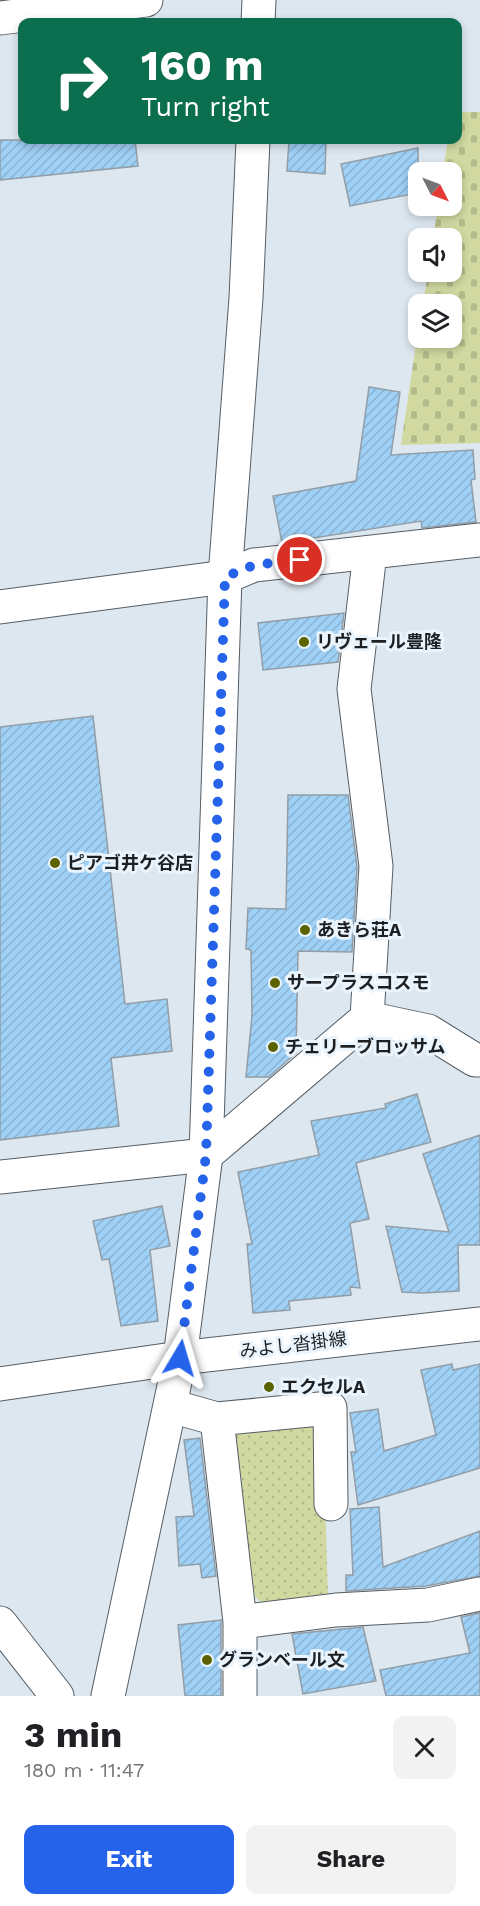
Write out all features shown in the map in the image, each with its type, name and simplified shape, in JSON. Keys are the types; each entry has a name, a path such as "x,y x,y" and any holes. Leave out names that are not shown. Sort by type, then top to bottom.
{"street":[{"path":"0,18 146,0"},
{"path":"258,18 259,0"},
{"path":"108,1696 180,1358 206,1155 225,577 246,298 253,144"},
{"path":"0,607 225,577 254,565 480,540"},
{"path":"0,1177 206,1155 367,1018 376,866 354,689 370,553"},
{"path":"367,1018 428,1031 475,1060 480,1060"},
{"name":"みよし沓掛線","path":"0,1384 180,1358 480,1324"},
{"path":"171,1406 217,1419 330,1408 331,1504"},
{"path":"217,1419 240,1623 240,1696"},
{"path":"240,1623 336,1610 428,1605 480,1594"},
{"path":"0,1623 57,1696"}],"green space":[{"path":"462,112 480,112 480,443 401,445 415,348 462,348 462,294 425,294 426,282 462,282 462,228 435,228 436,216 462,216 462,162 445,162 447,144 462,144"},
{"path":"311,1419 323,1431 328,1597 267,1609 255,1596 231,1437 243,1425"}],"building":[{"path":"0,140 18,140 18,144 135,144 138,166 0,180"},
{"path":"289,144 326,144 325,174 287,171"},
{"path":"418,148 418,162 408,162 408,195 350,206 341,164"},
{"path":"369,387 400,392 391,455 473,450 475,479 471,480 476,522 422,528 421,521 282,543 273,496 356,481"},
{"name":"リヴェール豊隆","path":"344,613 338,662 263,670 258,623"},
{"name":"ピアゴ井ケ谷店","path":"93,716 125,1004 167,999 172,1051 111,1058 119,1126 0,1140 0,727"},
{"path":"288,795 348,795 357,867 352,952 298,951 296,1053 269,1077 246,1077 252,1016 251,950 246,949 248,908 286,909"},
{"path":"417,1094 431,1142 356,1163 369,1219 350,1223 360,1288 350,1287 351,1295 289,1301 290,1310 253,1313 247,1244 252,1244 238,1172 319,1155 311,1121 386,1108 385,1104"},
{"path":"480,1135 480,1245 458,1245 459,1291 402,1292 386,1226 449,1232 423,1154"},
{"path":"162,1206 170,1246 150,1250 158,1321 121,1326 109,1259 102,1260 93,1221"},
{"path":"452,1364 453,1370 480,1364 480,1468 358,1505 351,1452 356,1452 350,1413 378,1409 384,1451 436,1435 421,1370"},
{"path":"200,1438 216,1576 202,1578 200,1564 179,1566 176,1517 194,1516 184,1440"},
{"path":"379,1507 383,1567 480,1531 480,1576 426,1586 346,1591 346,1575 353,1575 350,1509"},
{"path":"480,1613 480,1696 386,1696 380,1670 470,1653 461,1617"},
{"name":"グランベール文","path":"221,1620 221,1696 185,1696 178,1625"},
{"path":"363,1627 376,1681 303,1694 292,1634"}],"place":[{"name":"リヴェール豊隆","path":"304,642"},
{"name":"ピアゴ井ケ谷店","path":"55,863"},
{"name":"あきら荘A","path":"305,930"},
{"name":"サープラスコスモ","path":"275,983"},
{"name":"チェリーブロッサム","path":"273,1047"},
{"name":"エクセルA","path":"269,1387"},
{"name":"グランベール文","path":"207,1660"}],"route":[{"path":"180,1358 206,1155 225,577 254,565 300,560"}]}
